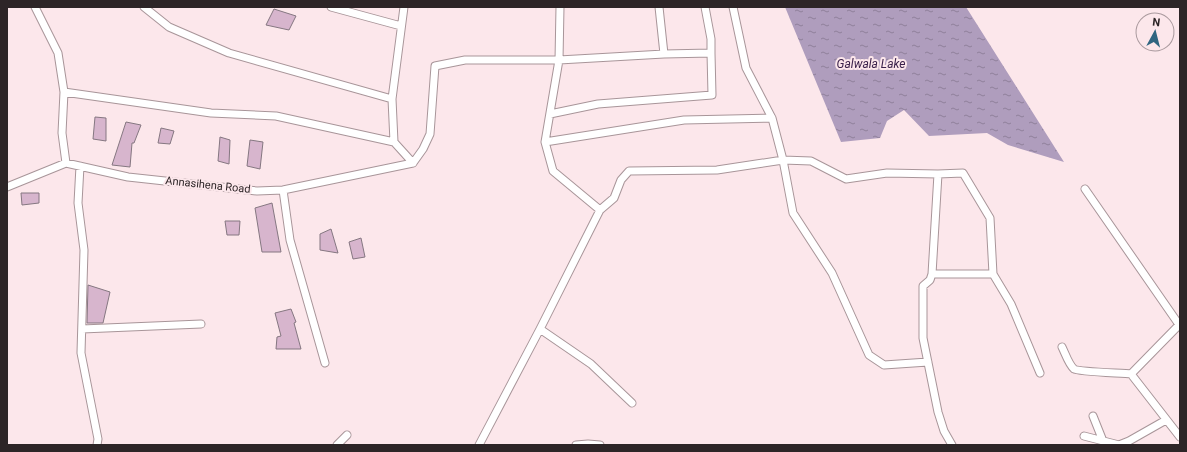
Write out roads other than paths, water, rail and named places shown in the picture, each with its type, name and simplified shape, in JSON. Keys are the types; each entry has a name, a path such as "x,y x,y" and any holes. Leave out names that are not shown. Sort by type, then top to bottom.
{"street":[{"path":"7,187 66,163 62,133 64,92 58,53 35,7"},
{"path":"144,7 169,27 229,53 392,99"},
{"path":"331,7 401,26"},
{"path":"394,142 392,99 404,7"},
{"path":"560,7 560,60 545,142 553,171 600,210"},
{"path":"659,7 664,54"},
{"path":"550,114 598,104 712,95 711,39 705,7"},
{"path":"734,7 746,68 772,118 784,160 793,213 832,273 869,355 884,366 928,362"},
{"path":"64,92 211,113 276,116 394,142 413,163 423,149 430,134 435,66 465,60 560,60 711,53"},
{"path":"545,142 684,120 772,118"},
{"path":"479,445 600,210 614,198 621,180 628,171 717,170 784,160 811,161 846,179 887,173 963,173 990,218 993,274 1011,304 1040,373"},
{"name":"Annasihena Road","path":"66,163 128,177 257,191 282,190 413,163"},
{"path":"80,166 78,202 84,250 81,354 98,439 97,445"},
{"path":"938,174 932,274 930,280 923,286 923,338 938,412 944,431 952,445"},
{"path":"1085,189 1180,326 1131,374"},
{"path":"282,190 290,240 325,363"},
{"path":"932,274 993,274"},
{"path":"82,330 201,324"},
{"path":"540,329 591,364 632,403"},
{"path":"1062,347 1074,368 1081,371 1092,370 1131,374 1180,437"},
{"path":"1093,416 1102,441"},
{"path":"1084,436 1119,445 1166,420"},
{"path":"336,445 347,435"},
{"path":"576,445 600,445"}],"water":[{"name":"Galwala Lake","path":"785,7 966,7 1064,162 1008,145 987,133 929,136 904,110 887,121 880,138 841,142"}]}
